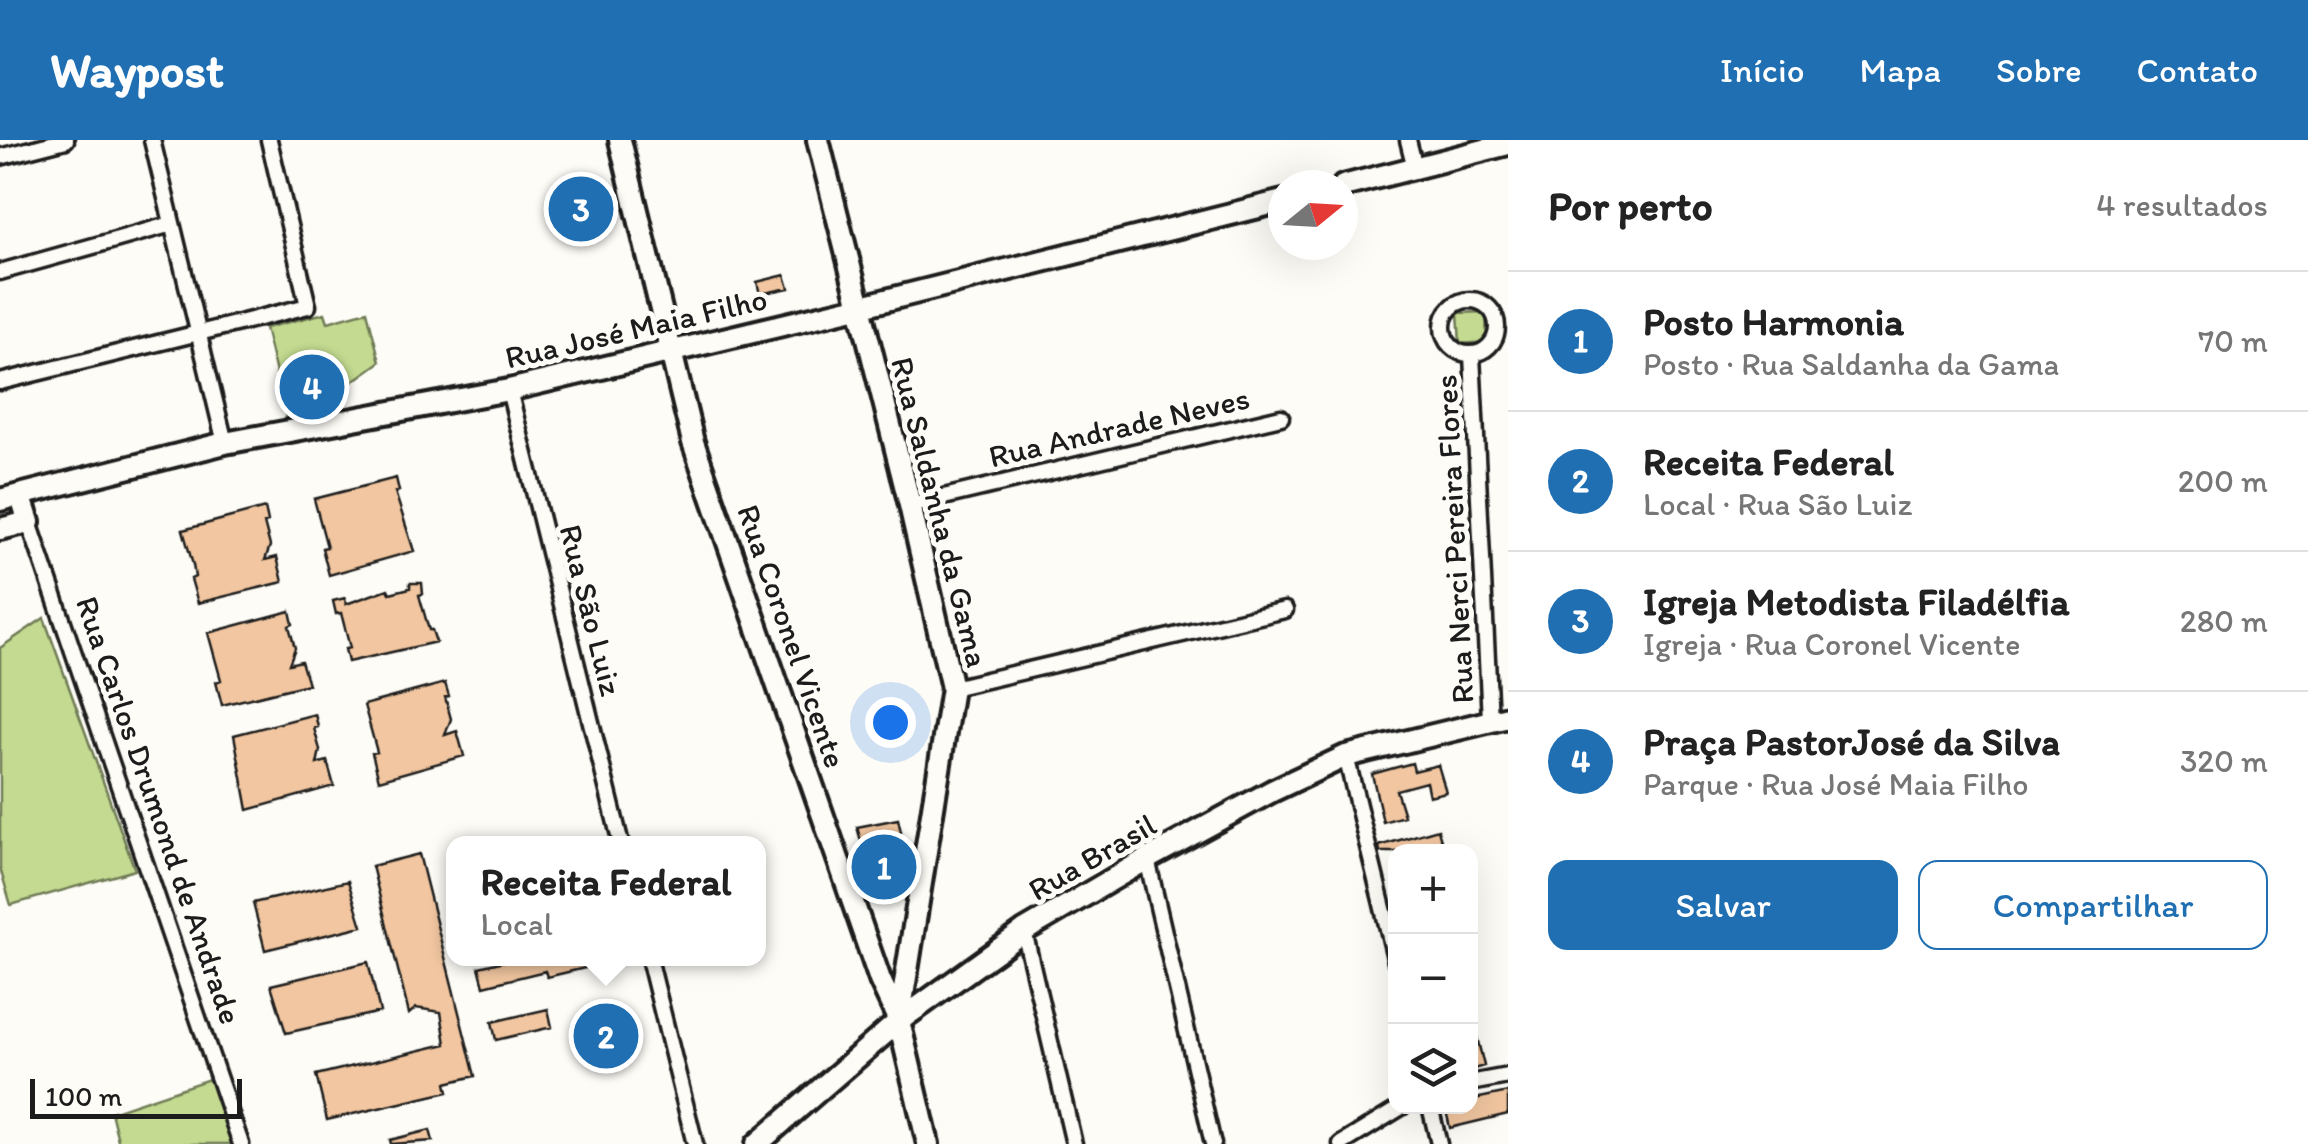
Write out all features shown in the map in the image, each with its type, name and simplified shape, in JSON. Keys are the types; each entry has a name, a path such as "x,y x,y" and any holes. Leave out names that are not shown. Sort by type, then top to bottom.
{"street":[{"path":"0,157 66,140"},
{"path":"152,140 225,443"},
{"path":"0,382 308,306 269,140"},
{"name":"Rua Coronel Vicente","path":"620,140 693,442 880,980 899,1021 928,1144"},
{"name":"Rua Saldanha da Gama","path":"818,140 952,688 899,1021"},
{"path":"1408,140 1415,168"},
{"path":"1358,182 1508,144"},
{"name":"Rua José Maia Filho","path":"10,497 225,443 509,390 1268,205"},
{"path":"0,272 172,224"},
{"name":"Rua Nerci Pereira Flores","path":"1475,300 1490,308 1501,337 1472,354 1454,349 1444,334 1446,315 1458,302 1475,300"},
{"name":"Rua Nerci Pereira Flores","path":"1472,354 1499,718"},
{"name":"Rua São Luiz","path":"509,390 618,836"},
{"name":"Rua Andrade Neves","path":"910,505 1282,417"},
{"name":"Rua Carlos Drumond de Andrade","path":"10,497 29,522 241,1144"},
{"path":"0,529 29,522"},
{"path":"952,688 1285,610"},
{"name":"Rua Brasil","path":"757,1144 899,1021 1024,931 1147,859 1285,784 1346,756 1499,718"},
{"path":"1346,756 1389,934"},
{"path":"1147,859 1213,1144"},
{"path":"1024,931 1074,1144"},
{"path":"651,966 695,1144"},
{"path":"1478,1082 1508,1076"},
{"path":"1340,1144 1390,1114"},
{"path":"1432,1114 1438,1144"}],"green space":[{"path":"367,311 380,362 310,412 287,418 265,328 325,313 328,322"},
{"path":"1486,312 1487,342 1460,344 1458,313"},
{"path":"44,618 135,870 11,905 0,868 0,648"},
{"path":"212,1078 234,1144 119,1144 111,1112"}],"building":[{"path":"785,275 789,288 760,294 757,282"},
{"path":"396,478 399,491 395,492 414,551 329,575 322,548 327,547 314,499"},
{"path":"265,508 270,546 265,560 277,557 283,582 198,603 183,530"},
{"path":"410,583 422,583 423,594 419,595 436,642 348,662 345,649 350,648 341,613 336,614 333,601 345,598 346,604 388,589 390,593 410,588"},
{"path":"290,611 295,648 289,664 301,661 308,684 222,705 216,682 221,680 208,633"},
{"path":"445,683 451,719 445,735 457,731 464,756 379,780 372,753 377,752 364,705"},
{"path":"315,714 320,750 317,764 327,761 334,786 248,810 234,735"},
{"path":"1412,763 1414,771 1438,765 1446,792 1429,796 1426,782 1396,790 1404,816 1383,822 1372,774"},
{"path":"898,819 901,832 886,837 901,893 883,899 867,839 861,841 857,827"},
{"path":"1438,829 1442,844 1388,844 1388,852 1380,852 1379,846"},
{"path":"419,854 475,1076 446,1083 448,1092 327,1120 316,1075 446,1044 441,1012 416,1008 409,1014 372,866"},
{"path":"348,881 362,926 265,950 253,903"},
{"path":"368,962 380,1012 286,1033 271,985"},
{"path":"593,966 547,977 545,971 484,986 479,967"},
{"path":"548,1009 552,1027 496,1040 492,1022"},
{"path":"621,1017 629,1046 591,1055 584,1026"},
{"path":"1478,1041 1484,1066 1478,1068"},
{"path":"1508,1092 1508,1114 1450,1128 1447,1114 1478,1114 1478,1098"},
{"path":"430,1130 433,1141 391,1144 390,1140"}],"place":[{"name":"Igreja Metodista Filadélfia","path":"581,209"},
{"name":"Praça PastorJosé da Silva","path":"312,387"},
{"name":"Posto Harmonia","path":"884,867"},
{"name":"Receita Federal","path":"606,1036"}]}
